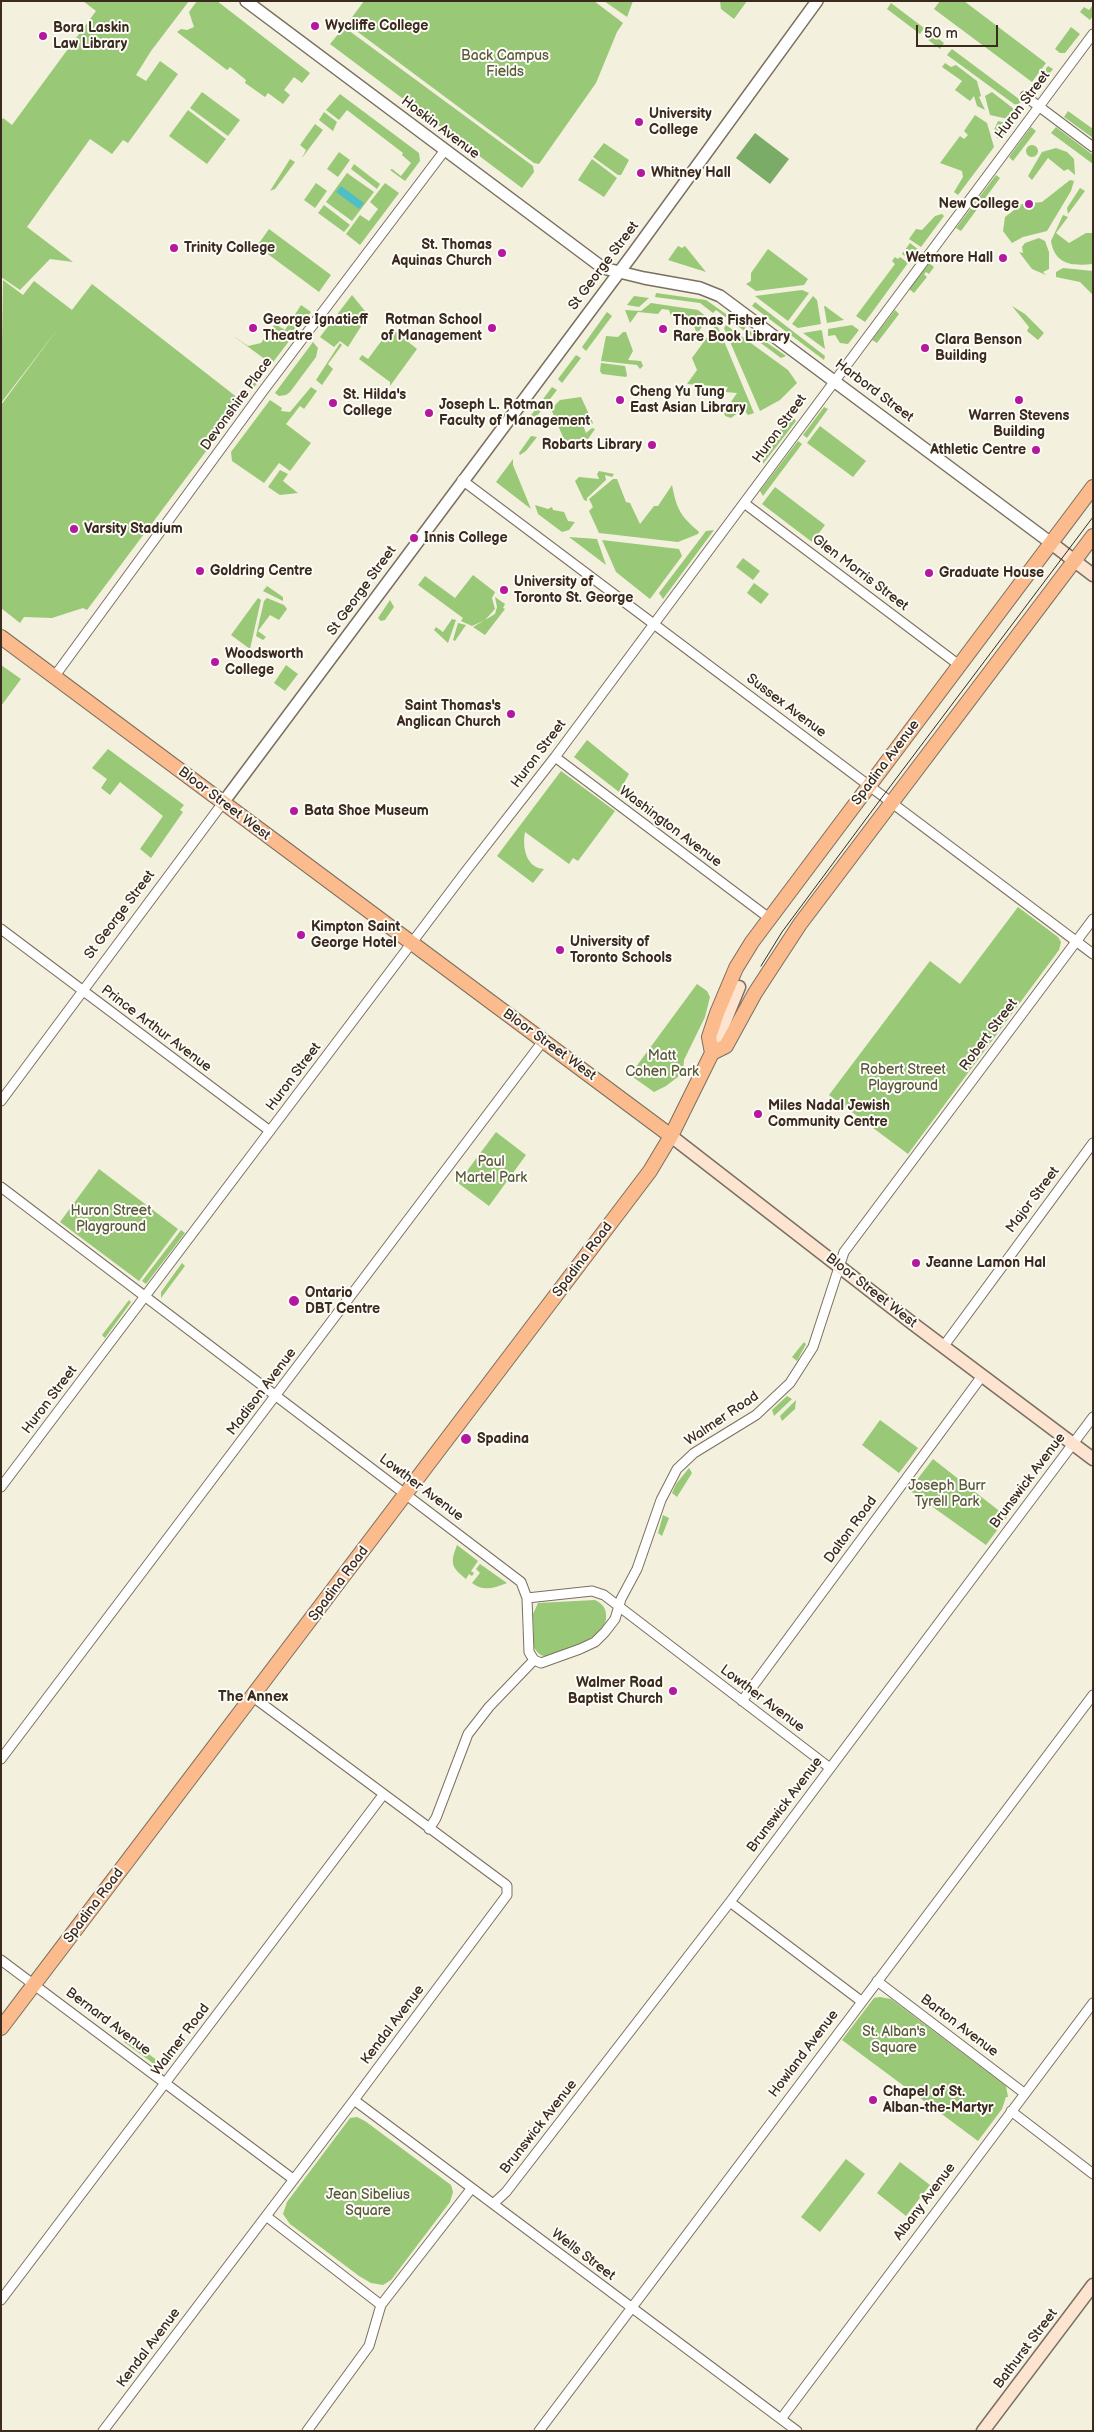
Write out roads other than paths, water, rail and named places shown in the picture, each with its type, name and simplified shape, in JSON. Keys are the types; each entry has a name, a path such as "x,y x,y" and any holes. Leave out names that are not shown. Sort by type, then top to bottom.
{"main road":[{"name":"Spadina Avenue","path":"712,1053 709,1037 752,942 1093,487"},
{"name":"Spadina Avenue","path":"670,1136 712,1053 726,1046 755,993 800,924 1093,536"},
{"name":"Harbord Street","path":"1051,543 1093,574"},
{"name":"Bloor Street West","path":"1,638 670,1136 943,1347 1093,1459"},
{"path":"734,985 755,993"},
{"name":"Spadina Road","path":"1,2028 650,1171 670,1136"},
{"name":"Bathurst Street","path":"983,2431 1093,2285"}],"street":[{"name":"Hoskin Avenue","path":"246,1 603,268 619,272"},
{"name":"St George Street","path":"1,1101 462,480 619,272 817,1"},
{"name":"Huron Street","path":"1,1487 411,944 555,757 834,379 1093,34"},
{"path":"1025,96 1093,147"},
{"name":"Devonshire Place","path":"54,677 269,384 445,150"},
{"name":"Harbord Street","path":"619,272 681,284 720,296 834,379 1051,543"},
{"name":"Sussex Avenue","path":"462,480 1093,954"},
{"name":"Glen Morris Street","path":"744,503 959,665"},
{"name":"Washington Avenue","path":"555,757 769,918"},
{"name":"Robert Street","path":"840,1266 844,1252 1093,919"},
{"name":"Prince Arthur Avenue","path":"1,929 270,1131"},
{"name":"Madison Avenue","path":"1,1759 543,1041"},
{"name":"Major Street","path":"943,1347 1093,1143"},
{"name":"Lowther Avenue","path":"1,1187 521,1582 527,1598 592,1591 604,1595 830,1768"},
{"name":"Walmer Road","path":"534,1660 541,1663 550,1660 595,1642 605,1632 619,1608 621,1599 637,1568 661,1500 677,1469 694,1453 756,1415 790,1383 813,1347 840,1266"},
{"name":"Dalton Road","path":"742,1701 982,1376"},
{"name":"Brunswick Avenue","path":"493,2204 506,2192 730,1902 1093,1417"},
{"path":"429,1829 436,1818 468,1734 489,1706 534,1660 528,1652 527,1598"},
{"name":"Howland Avenue","path":"538,2431 1093,1694"},
{"name":"Kendal Avenue","path":"103,2431 507,1895 507,1886 505,1884 383,1796 253,1697"},
{"name":"Walmer Road","path":"1,2300 383,1796"},
{"path":"730,1902 861,2000"},
{"name":"Bernard Avenue","path":"1,1960 293,2179"},
{"name":"Barton Avenue","path":"877,1981 1024,2093"},
{"name":"Albany Avenue","path":"781,2419 1093,2003"},
{"name":"Wells Street","path":"354,2100 797,2431"},
{"path":"1011,2111 1093,2174"},
{"path":"307,2431 369,2346 381,2305 471,2189"},
{"path":"266,2216 381,2305"}],"water":[{"path":"341,186 364,203 359,209 336,192"}],"tram line":[{"path":"761,966 782,932 1093,517"}],"place":[{"name":"Wycliffe College","path":"315,26"},
{"name":"Bora Laskin Law Library","path":"43,36"},
{"name":"University College","path":"639,122"},
{"name":"Whitney Hall","path":"641,173"},
{"name":"New College","path":"1029,204"},
{"name":"Trinity College","path":"174,248"},
{"name":"St. Thomas Aquinas Church","path":"502,253"},
{"name":"Wetmore Hall","path":"1003,258"},
{"name":"George Ignatieff Theatre","path":"253,328"},
{"name":"Rotman School of Management","path":"492,328"},
{"name":"Thomas Fisher Rare Book Library","path":"663,329"},
{"name":"Clara Benson Building","path":"925,348"},
{"name":"Cheng Yu Tung East Asian Library","path":"620,400"},
{"name":"Warren Stevens Building","path":"1019,400"},
{"name":"St. Hilda's College","path":"333,403"},
{"name":"Joseph L. Rotman Faculty of Management","path":"429,413"},
{"name":"Robarts Library","path":"652,445"},
{"name":"Athletic Centre","path":"1036,450"},
{"name":"Varsity Stadium","path":"74,529"},
{"name":"Innis College","path":"414,538"},
{"name":"Goldring Centre","path":"200,571"},
{"name":"Graduate House","path":"929,573"},
{"name":"University of Toronto St. George","path":"504,590"},
{"name":"Woodsworth College","path":"215,662"},
{"name":"Saint Thomas's Anglican Church","path":"511,714"},
{"name":"Bata Shoe Museum","path":"294,811"},
{"name":"Kimpton Saint George Hotel","path":"301,935"},
{"name":"University of Toronto Schools","path":"560,950"},
{"name":"Miles Nadal Jewish Community Centre","path":"758,1114"},
{"name":"Jeanne Lamon Hal","path":"916,1263"},
{"name":"Ontario DBT Centre","path":"294,1301"},
{"name":"Spadina","path":"466,1439"},
{"name":"Walmer Road Baptist Church","path":"673,1691"},
{"name":"Chapel of St. Alban-the-Martyr","path":"873,2100"}],"district":[{"name":"The Annex","path":"253,1697"}],"park label":[{"name":"Back Campus Fields","path":"505,64"},
{"name":"Matt Cohen Park","path":"662,1064"},
{"name":"Robert Street Playground","path":"903,1078"},
{"name":"Paul Martel Park","path":"491,1170"},
{"name":"Huron Street Playground","path":"111,1220"},
{"name":"Joseph Burr Tyrell Park","path":"947,1494"},
{"name":"St. Alban's Square","path":"894,2040"},
{"name":"Jean Sibelius Square","path":"368,2204"}]}
